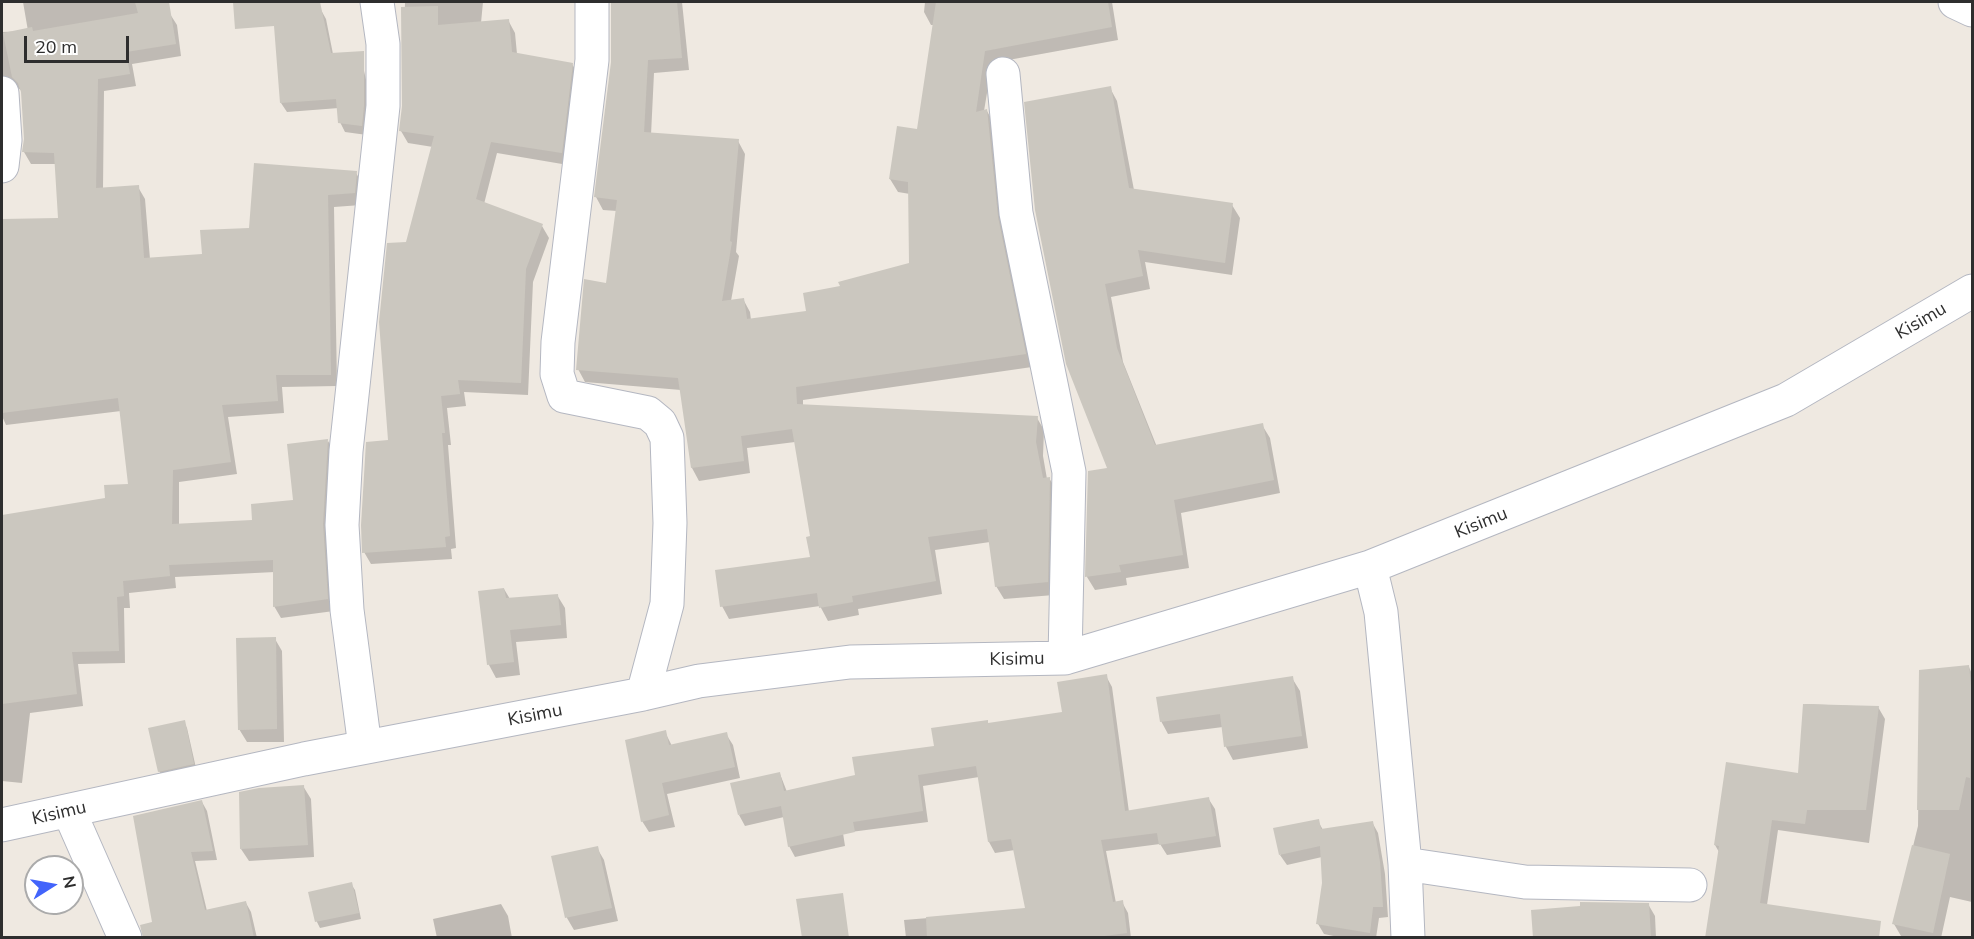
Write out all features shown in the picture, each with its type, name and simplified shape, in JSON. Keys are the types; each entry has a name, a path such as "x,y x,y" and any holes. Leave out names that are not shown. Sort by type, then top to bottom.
{"street":[{"path":"365,747 347,610 342,525 346,451 382,106 383,44 376,2"},
{"path":"592,2 591,60 557,374 564,396 648,413 660,423 667,438 670,523 666,604 643,694"},
{"path":"1955,2 1972,10"},
{"path":"1003,74 1016,213 1069,472 1065,658"},
{"path":"2,93 5,140 2,166"},
{"name":"Kisimu","path":"2,825 365,747 643,694 699,681 850,662 1065,658 1370,567 1786,400 1972,291"},
{"path":"1370,567 1381,612 1405,864 1408,938"},
{"path":"69,811 125,938"},
{"path":"1405,864 1525,882 1690,885"}],"building":[{"path":"135,2 169,2 176,44 126,52 130,74 98,79 96,188 139,185 144,258 202,254 200,230 249,228 254,163 357,171 355,193 328,195 331,375 276,375 278,401 222,405 231,462 173,470 172,524 252,520 251,504 293,500 287,444 328,439 323,524 328,599 273,607 273,560 169,565 170,576 123,581 124,596 117,597 119,651 72,652 77,694 2,704 2,515 105,498 104,485 128,484 118,398 2,413 2,219 58,218 54,153 22,152 24,139 21,92 18,83 12,77 3,33 32,27 33,31 138,13"},
{"path":"233,2 320,2 331,53 364,51 362,126 338,123 336,99 280,103 274,26 235,29"},
{"path":"611,2 677,2 682,58 648,60 644,132 739,139 730,241 732,242 722,301 744,298 747,319 806,311 803,293 840,286 838,282 909,263 908,182 889,179 897,126 917,129 936,2 1108,2 1112,27 985,51 976,112 987,109 998,217 1026,354 796,387 797,404 1038,416 1036,442 1043,478 1050,477 1048,582 995,587 987,529 928,537 936,581 852,596 853,602 819,608 817,593 720,607 715,570 810,557 806,537 810,536 792,429 741,436 744,461 691,468 678,378 576,370 584,279 606,283 617,200 594,197 611,62"},
{"path":"438,6 438,25 509,19 512,52 573,63 562,153 491,142 476,199 543,224 526,269 521,383 458,380 460,394 441,396 450,536 445,537 446,547 362,553 361,525 366,442 388,440 379,322 387,243 406,242 434,136 399,131 402,106 401,7"},
{"path":"1111,86 1129,188 1233,203 1225,263 1138,250 1143,276 1105,284 1117,348 1155,445 1263,423 1274,480 1174,500 1183,555 1119,565 1121,572 1085,577 1088,471 1107,468 1066,364 1035,210 1024,102"},
{"path":"504,588 506,598 558,594 561,625 510,630 514,662 487,665 478,591"},
{"path":"276,637 277,729 238,730 236,638"},
{"path":"1969,665 1972,698 1970,778 1966,777 1959,810 1917,810 1919,670"},
{"path":"1107,674 1125,811 1209,797 1216,836 1159,845 1157,833 1101,840 1113,902 1123,900 1127,933 1089,938 927,938 926,917 1025,908 1011,839 988,842 976,766 918,775 923,811 853,822 855,832 788,847 781,806 738,815 730,783 780,772 784,791 855,775 852,757 934,746 931,728 988,720 988,723 1062,712 1057,682"},
{"path":"1293,676 1302,736 1224,747 1220,714 1160,722 1156,697"},
{"path":"1803,704 1879,706 1866,810 1807,810 1805,824 1772,820 1760,903 1881,921 1879,938 1705,938 1719,846 1714,845 1726,762 1798,773"},
{"path":"185,720 194,764 158,772 148,728"},
{"path":"666,730 669,745 727,732 735,767 662,783 669,815 641,822 625,740"},
{"path":"304,785 308,845 240,849 239,792 259,788"},
{"path":"202,800 213,851 191,852 205,910 246,901 254,938 143,938 140,925 152,922 133,816"},
{"path":"1319,819 1321,829 1373,821 1380,862 1383,907 1373,907 1370,933 1316,924 1322,883 1320,846 1279,855 1273,828"},
{"path":"1912,845 1950,854 1933,933 1892,924"},
{"path":"598,846 612,908 565,918 551,856"},
{"path":"352,882 359,913 315,922 308,892"},
{"path":"843,893 849,938 802,938 796,899"},
{"path":"1580,902 1649,903 1651,938 1533,938 1531,910 1580,906"}]}
